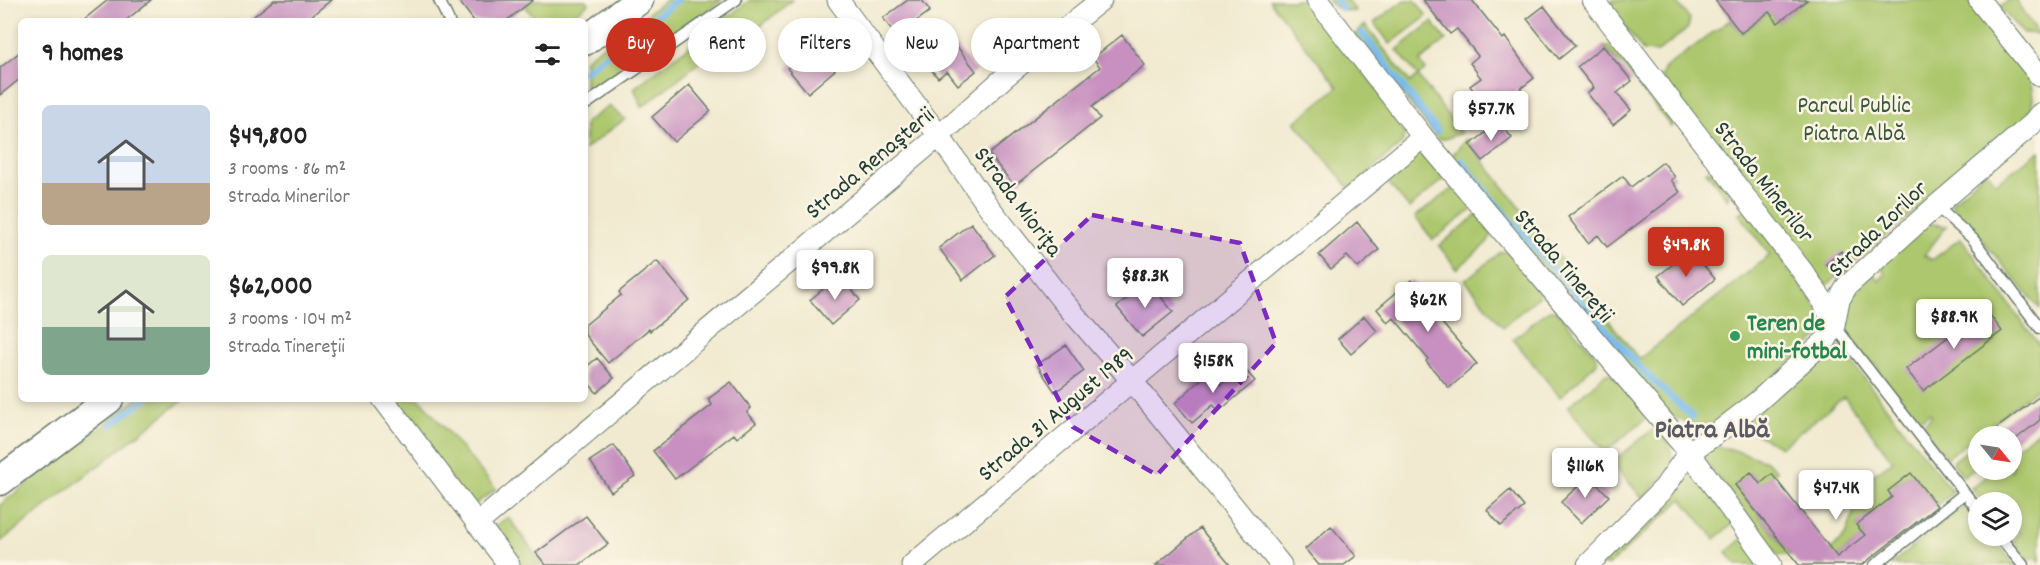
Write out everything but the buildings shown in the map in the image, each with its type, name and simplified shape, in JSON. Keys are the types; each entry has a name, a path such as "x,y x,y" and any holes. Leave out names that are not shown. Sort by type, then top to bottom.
{"main road":[{"path":"588,39 639,0"},
{"path":"0,481 105,402"}],"street":[{"name":"Strada Mioriţa","path":"838,0 986,203 1054,290 1132,381 1281,565"},
{"name":"Strada Renaşterii","path":"477,524 939,136 1007,75 1101,0"},
{"name":"Strada Tinereţii","path":"1317,0 1423,137 1689,452 1771,565"},
{"name":"Strada Minerilor","path":"1593,0 1803,272 1823,301 1834,325"},
{"path":"1979,0 2040,76"},
{"name":"Strada Zorilor","path":"1588,565 1664,488 1689,452 1766,395 1826,340 1834,325 1839,300 1847,286 2031,125 2040,114"},
{"name":"Strada 31 August 1989","path":"912,565 1423,137"},
{"path":"385,402 509,565"}],"lane":[{"path":"439,0 448,18"},
{"path":"588,103 736,0"},
{"path":"1936,206 1973,239 2040,328"},
{"name":"Strada Minerilor","path":"1834,325 1968,497"},
{"path":"1875,565 1965,493"},
{"path":"2007,546 2023,565"}],"highlighted area":[{"path":"1092,215 1240,243 1276,343 1157,475 1073,427 1005,297"}],"green space":[{"path":"533,0 587,0 589,3 570,18 535,18 525,6"},
{"path":"666,0 722,0 696,18 688,18 688,24 676,32 676,18 641,18"},
{"path":"750,0 792,0 766,21 766,18 726,18"},
{"path":"1269,0 1306,0 1401,118 1406,131 1402,143 1350,189 1295,122 1338,87"},
{"path":"1327,0 1347,0 1356,11 1340,9"},
{"path":"1404,0 1415,0 1427,16 1390,44 1374,23"},
{"path":"1614,0 1675,0 1690,19 1688,28 1658,52 1643,51 1613,11 1610,2"},
{"name":"Parcul Public Piatra Albă","path":"1807,0 1972,0 2030,75 2033,99 2030,114 1826,286 1661,77 1665,68 1730,20 1742,33 1769,12 1778,22"},
{"path":"2008,0 2015,0 2039,34 2023,33 1999,7"},
{"path":"1432,22 1446,40 1420,61 1426,70 1418,76 1397,50"},
{"path":"1365,25 1410,82 1418,76 1461,133 1438,139 1355,34"},
{"path":"606,44 606,72 618,72 588,93 588,57"},
{"path":"1603,46 1619,46 1676,121 1671,127 1626,68"},
{"path":"688,47 688,71 642,107 634,88 655,72 676,72 676,56"},
{"path":"609,106 625,119 588,147 588,121"},
{"path":"1466,139 1639,359 1770,255 1739,214 1746,209 1826,320 1822,333 1793,361 1715,423 1697,425 1679,420 1664,409 1449,159"},
{"path":"2040,151 2040,309 1968,223 1960,218 1951,204 1986,170 1996,183"},
{"path":"1419,153 1429,154 1447,177 1409,208 1386,180"},
{"path":"1715,170 1731,190 1727,199 1706,171"},
{"path":"1456,186 1474,208 1433,240 1415,217"},
{"path":"1478,214 1492,234 1487,243 1457,269 1439,246"},
{"path":"1926,223 1947,226 1924,255 1932,260 1961,238 2040,346 2040,386 1988,426 1968,426 1968,442 1947,458 1921,426 1932,416 1929,413 1918,422 1877,373 1879,369 1875,364 1870,364 1841,325 1845,304 1871,271 1879,281 1885,274 1879,264"},
{"path":"1501,252 1509,252 1539,289 1539,296 1503,327 1465,280"},
{"path":"1549,310 1556,310 1597,357 1597,363 1560,397 1513,339"},
{"path":"1839,346 1953,493 1937,506 1911,473 1895,485 1901,493 1856,525 1865,535 1827,565 1818,565 1847,533 1862,484 1893,461 1844,397 1781,447 1739,425"},
{"path":"1606,373 1612,374 1646,413 1645,419 1605,452 1568,407"},
{"path":"133,402 180,402 0,542 0,505"},
{"path":"395,402 423,402 496,489 471,507"},
{"path":"1652,430 1659,431 1667,442 1671,451 1671,459 1664,475 1643,499 1612,462"},
{"path":"2040,430 2040,562 2036,557 2028,559 2018,546 2022,546 2022,492 1974,492 1971,488 1982,480 2022,480 2022,443"},
{"path":"1711,446 1731,449 1766,461 1777,471 1760,484 1751,472 1735,485 1791,555 1778,555 1701,455"},
{"path":"1968,450 1968,474 1964,477 1952,462"},
{"path":"1690,468 1734,523 1715,539 1682,499 1609,565 1598,565"},
{"path":"1966,504 1968,506 1968,546 1999,546 2015,565 1890,565"},
{"path":"508,517 543,565 517,565 490,530"},
{"path":"1743,538 1763,565 1737,565 1726,552"}],"waterway":[{"path":"588,69 677,0"},
{"path":"1336,0 1342,8"},
{"path":"1362,33 1437,131"},
{"path":"1461,160 1490,197 1641,369 1692,417"},
{"path":"111,425 142,402"}],"place":[{"name":"Teren de mini-fotbal","path":"1735,336"}],"district":[{"name":"Piatra Albă","path":"1712,428"}]}
